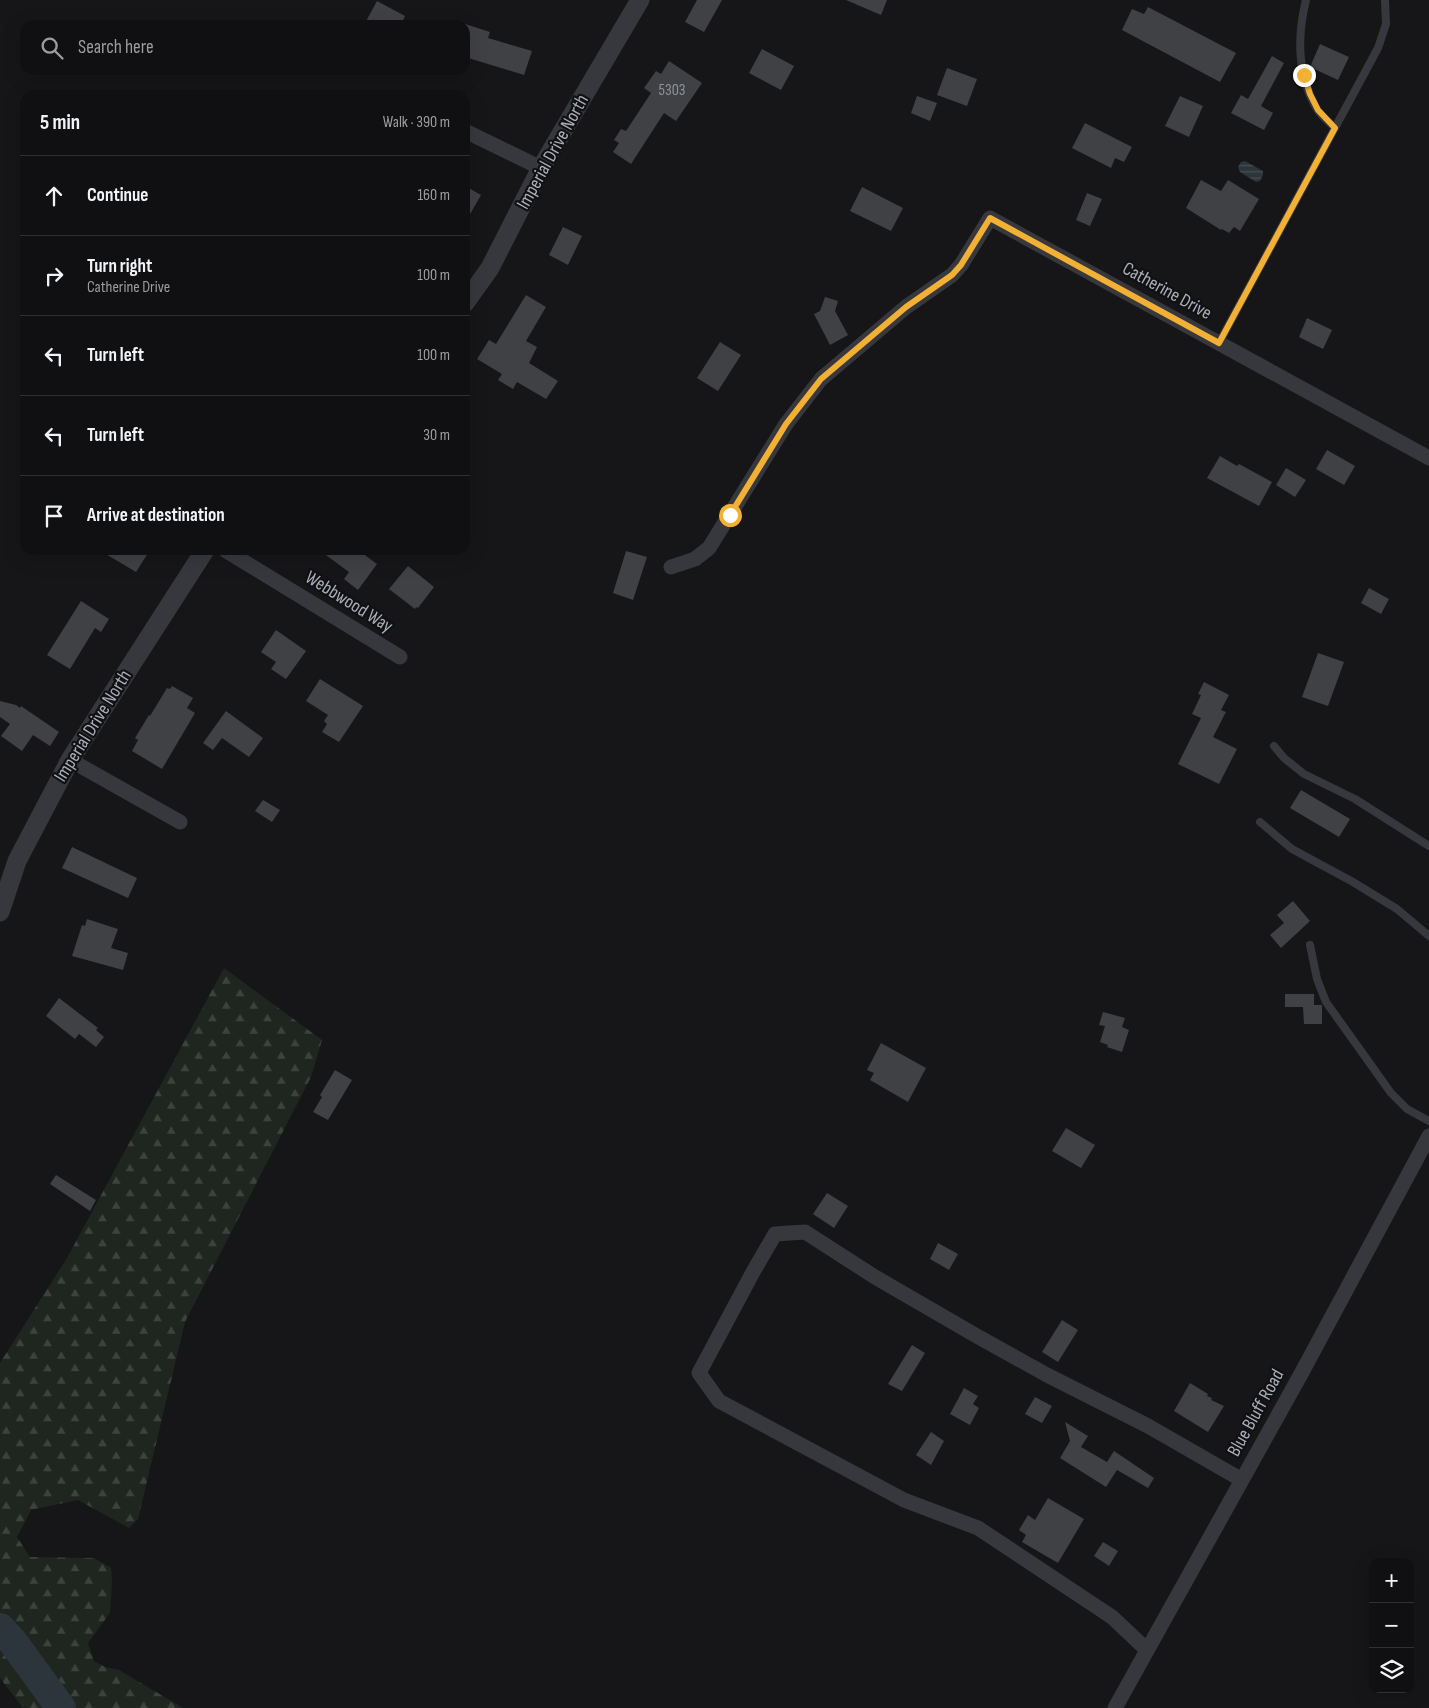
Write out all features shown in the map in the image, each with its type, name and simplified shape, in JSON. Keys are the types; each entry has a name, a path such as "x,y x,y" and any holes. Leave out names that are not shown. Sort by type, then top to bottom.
{"street":[{"name":"Imperial Drive North","path":"470,296 490,268 541,168 640,0"},
{"path":"470,133 541,168"},
{"name":"Catherine Drive","path":"671,567 696,559 709,548 786,424 821,379 906,307 952,275 961,265 990,218 1429,458"},
{"name":"Imperial Drive North","path":"0,912 17,861 70,760 201,555"},
{"name":"Webbwood Way","path":"233,555 400,658"},
{"path":"70,760 180,822"},
{"name":"Blue Bluff Road","path":"1115,1708 1242,1480 1429,1136"},
{"path":"1147,1650 1112,1617 978,1528 904,1500 719,1401 699,1373 753,1272 775,1234 805,1232 875,1277 934,1311 1047,1374 1148,1426 1242,1480"}],"lane":[{"path":"1306,0 1300,34 1300,57 1304,75 1318,110 1335,128"},
{"path":"1219,343 1378,48 1386,24 1385,0"},
{"path":"1274,746 1284,758 1304,774 1355,799 1429,846"},
{"path":"1260,822 1292,849 1397,908 1429,936"},
{"path":"1310,946 1317,979 1326,1002 1391,1093 1407,1109 1429,1121"}],"green space":[{"path":"224,968 322,1040 311,1077 185,1322 138,1519 129,1528 78,1500 31,1510 17,1537 30,1557 94,1558 111,1568 110,1613 88,1643 94,1661 105,1667 119,1670 183,1708 23,1708 0,1678 0,1363 67,1258"}],"shaded area":[{"path":"1245,161 1263,171 1260,181 1256,182 1240,172 1238,167 1241,162"}],"building":[{"path":"697,0 722,0 704,32 685,22"},
{"path":"846,0 887,0 881,15"},
{"path":"377,1 405,16 403,20 367,20"},
{"path":"1148,7 1236,53 1220,82 1122,30 1132,9 1144,14"},
{"path":"470,26 490,32 488,38 532,51 524,75 470,59"},
{"path":"1320,44 1349,57 1338,80 1310,67"},
{"path":"762,49 794,66 781,90 749,73"},
{"path":"1272,56 1284,63 1261,106 1273,113 1264,130 1231,113 1241,95 1248,99"},
{"path":"669,61 702,83 676,121 664,113 631,164 613,152 619,143 614,140 621,129 626,131 651,93 644,88 656,71 661,74"},
{"path":"947,68 977,79 967,106 937,95"},
{"path":"917,96 937,103 930,121 911,113"},
{"path":"1180,96 1203,106 1189,137 1165,126"},
{"path":"1085,123 1132,147 1124,162 1115,158 1111,168 1072,148"},
{"path":"1201,180 1221,191 1228,180 1259,199 1240,231 1234,227 1229,233 1221,230 1186,208"},
{"path":"862,187 903,208 891,231 850,211"},
{"path":"470,189 481,195 470,214"},
{"path":"1087,193 1102,199 1090,226 1076,220"},
{"path":"563,227 582,236 568,265 549,255"},
{"path":"526,295 546,307 526,341 537,347 529,363 558,381 546,399 517,382 513,389 498,380 502,374 477,359 489,340 496,344"},
{"path":"825,297 838,301 835,311 848,335 830,345 814,314 820,311"},
{"path":"1307,318 1332,330 1323,349 1299,337"},
{"path":"720,342 741,355 718,391 697,378"},
{"path":"1327,450 1355,466 1344,485 1316,469"},
{"path":"1220,456 1272,482 1259,506 1207,478"},
{"path":"1286,468 1306,480 1295,497 1276,485"},
{"path":"626,551 647,557 633,600 613,593"},
{"path":"107,555 147,555 136,572"},
{"path":"326,555 365,555 377,564 358,590 344,579 349,572"},
{"path":"408,566 434,587 418,608 416,607 415,609 389,589"},
{"path":"1369,588 1389,599 1381,614 1361,603"},
{"path":"81,601 109,619 101,632 95,628 70,669 47,655"},
{"path":"276,630 306,651 286,679 271,669 276,662 261,652"},
{"path":"1318,653 1344,662 1328,706 1302,697"},
{"path":"320,679 363,706 339,742 322,732 327,724 324,721 328,715 306,701"},
{"path":"1204,682 1229,695 1221,710 1226,712 1213,737 1237,749 1219,784 1178,764 1201,718 1192,714 1201,695 1198,694"},
{"path":"172,686 193,698 187,708 195,713 162,769 132,751 138,740 135,738 149,715 167,688 170,689"},
{"path":"0,701 16,705 20,708 21,706 59,732 50,746 33,735 22,751 1,736 10,724 0,717"},
{"path":"226,711 263,738 249,757 222,738 213,750 203,743"},
{"path":"1301,790 1350,819 1339,837 1290,808"},
{"path":"263,800 280,810 272,822 255,811"},
{"path":"72,847 137,878 128,898 62,868"},
{"path":"1293,901 1310,921 1281,948 1270,935 1284,923 1277,915"},
{"path":"87,919 118,929 111,948 128,953 123,970 72,956 82,925 85,926"},
{"path":"1285,994 1314,994 1314,1005 1322,1005 1322,1024 1304,1024 1303,1007 1285,1007"},
{"path":"59,998 98,1028 96,1030 104,1037 96,1047 79,1034 75,1039 46,1016"},
{"path":"1103,1012 1125,1018 1122,1027 1129,1030 1122,1052 1107,1047 1108,1045 1100,1042 1105,1026 1099,1025"},
{"path":"881,1043 926,1068 908,1102 870,1080 874,1073 867,1070"},
{"path":"335,1070 352,1080 328,1120 313,1112 322,1097 320,1095"},
{"path":"1066,1128 1095,1145 1081,1168 1052,1151"},
{"path":"56,1175 96,1200 90,1211 50,1184"},
{"path":"827,1193 848,1206 834,1228 813,1214"},
{"path":"938,1243 958,1254 949,1270 930,1259"},
{"path":"1062,1320 1078,1330 1058,1362 1042,1352"},
{"path":"912,1345 925,1353 902,1391 888,1384"},
{"path":"1190,1383 1208,1394 1207,1396 1212,1398 1211,1400 1224,1406 1208,1432 1174,1411"},
{"path":"964,1388 978,1396 973,1404 979,1408 970,1425 950,1414"},
{"path":"1035,1397 1052,1406 1042,1423 1025,1414"},
{"path":"1065,1422 1088,1436 1081,1447 1107,1462 1114,1451 1154,1478 1148,1488 1117,1470 1106,1487 1060,1458 1070,1441"},
{"path":"931,1432 944,1441 931,1465 916,1455"},
{"path":"1048,1498 1084,1519 1058,1563 1022,1542 1026,1535 1019,1530 1028,1515 1035,1520"},
{"path":"1103,1542 1118,1551 1109,1566 1094,1556"}],"waterway":[{"path":"0,1628 13,1642 61,1708"}],"route":[{"path":"730,515 786,424 821,379 906,307 952,275 961,265 990,218 1219,343 1335,128 1318,110 1304,75"}]}
